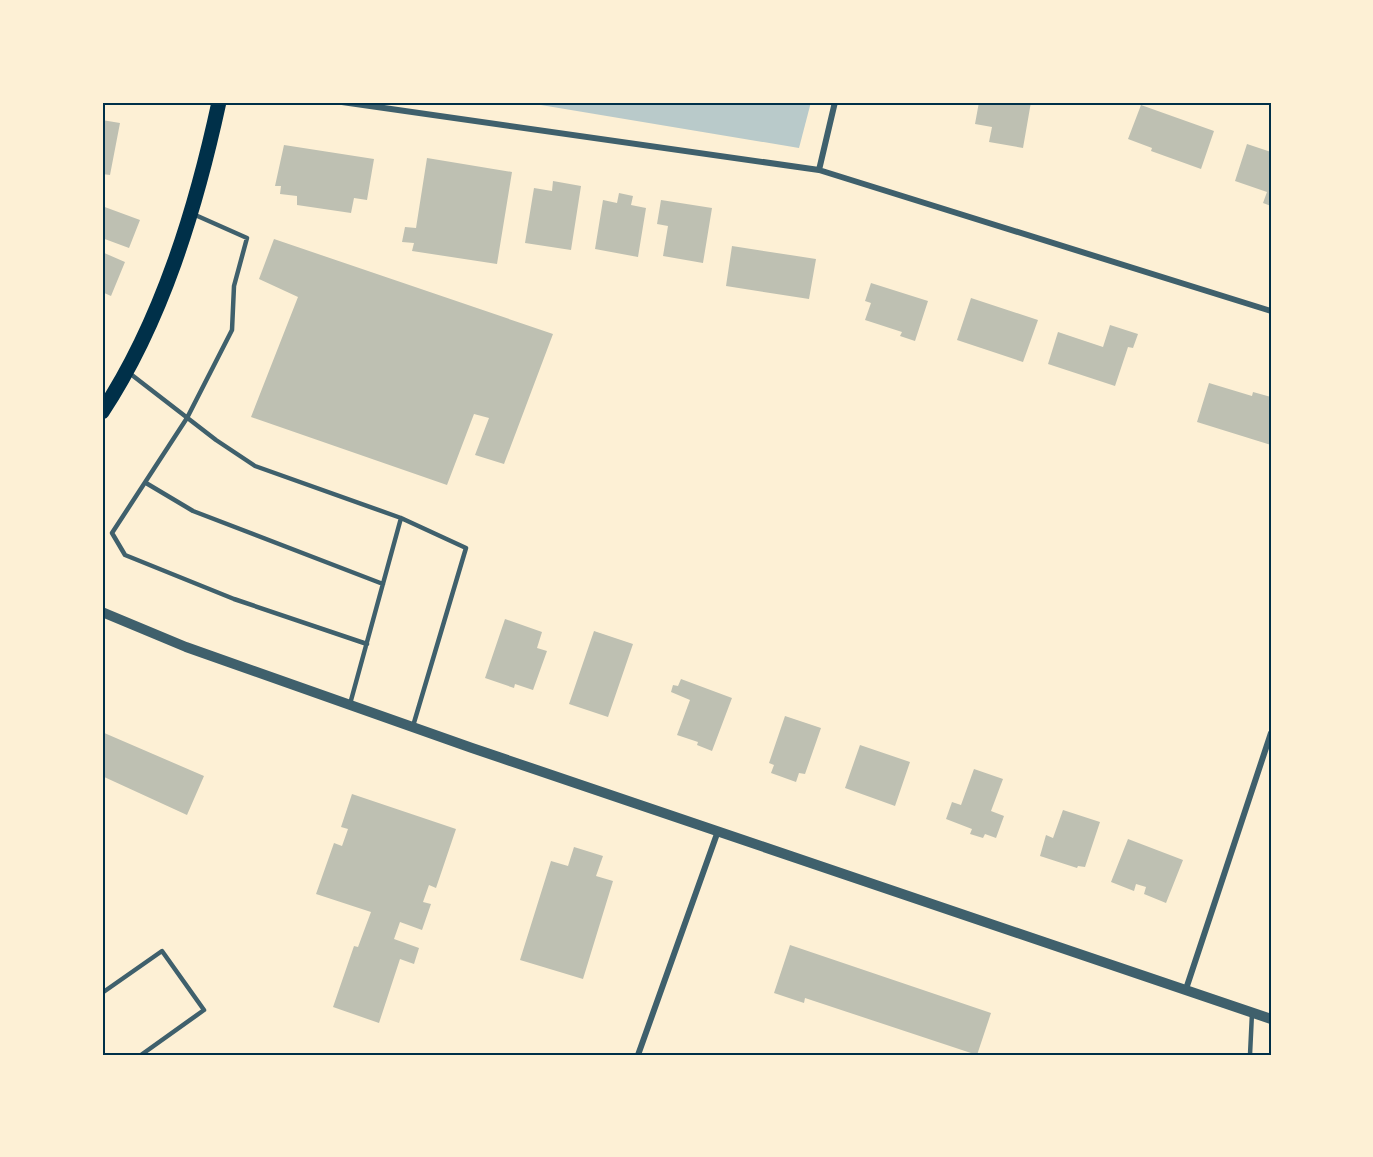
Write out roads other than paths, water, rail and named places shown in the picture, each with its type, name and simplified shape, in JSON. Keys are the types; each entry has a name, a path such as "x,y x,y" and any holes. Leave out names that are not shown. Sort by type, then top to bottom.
{"main road":[{"path":"102,412 128,372 154,316 206,165 219,102"}],"street":[{"path":"342,102 819,171 1271,310"},
{"path":"819,171 835,102"},
{"path":"102,612 186,647 412,727 1271,1019"},
{"path":"1186,989 1271,733"},
{"path":"638,1055 718,831"}],"lane":[{"path":"190,213 247,238 234,286 232,330 187,418 112,533 125,555 234,599 367,644"},
{"path":"128,372 216,440 255,465 401,518 466,548 412,727"},
{"path":"146,483 193,512 383,584"},
{"path":"350,705 401,518"},
{"path":"102,993 162,951 204,1010 141,1055"},
{"path":"1250,1055 1252,1012"}]}
